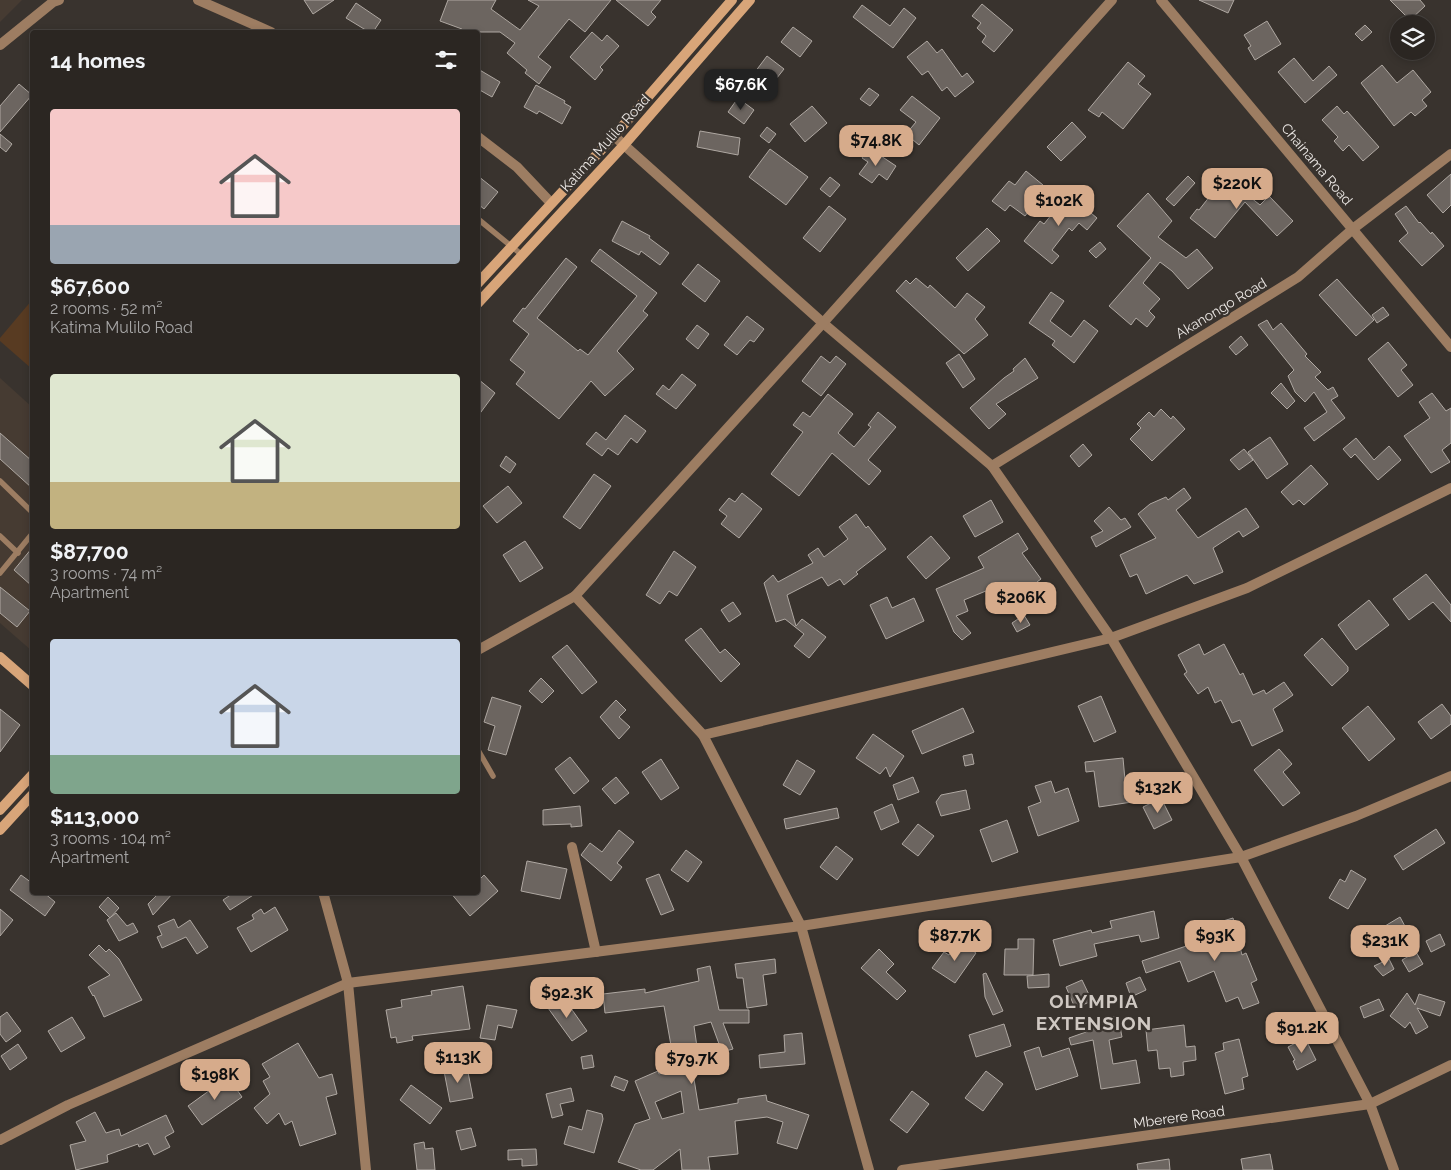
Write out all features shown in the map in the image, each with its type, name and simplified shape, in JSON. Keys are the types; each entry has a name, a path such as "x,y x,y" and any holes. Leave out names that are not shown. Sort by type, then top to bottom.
{"main road":[{"name":"Katima Mulilo Road","path":"480,280 614,136 732,0"},
{"name":"Katima Mulilo Road","path":"480,296 522,255 624,145 750,0"},
{"path":"0,657 30,683"},
{"path":"0,810 30,777"},
{"path":"0,830 30,797"}],"street":[{"path":"198,0 266,30"},
{"path":"480,649 574,596 823,323 1112,0"},
{"name":"Chainama Road","path":"1161,0 1354,228 1451,347"},
{"path":"0,45 55,1"},
{"path":"614,136 823,323 992,466 1111,638 1241,857 1370,1104 1394,1170"},
{"path":"480,139 517,167 551,203"},
{"name":"Akanongo Road","path":"992,466 1298,277 1354,228 1451,154"},
{"path":"703,736 1111,638 1247,588 1451,488"},
{"path":"574,596 703,736 801,926 869,1170"},
{"path":"0,1140 68,1105 348,983 801,926 1241,857 1356,816 1451,776"},
{"path":"572,847 596,952"},
{"path":"324,895 348,983 366,1170"},
{"name":"Mberere Road","path":"902,1170 1370,1104 1451,1065"}],"lane":[{"path":"480,223 522,255"},
{"path":"0,481 30,510"},
{"path":"0,536 18,553"},
{"path":"0,572 30,537"},
{"path":"480,753 493,776"}],"shaded area":[{"path":"0,0 22,0 0,22"},
{"path":"30,302 30,367 0,341 0,338"},
{"path":"0,378 30,405 30,649 0,623"}],"building":[{"path":"304,0 334,0 313,14"},
{"path":"448,0 496,0 491,9 520,30 539,6 528,0 611,0 585,32 569,19 538,57 551,67 539,84 525,73 527,70 507,53 515,43 500,32 461,30 440,21"},
{"path":"616,0 661,0 651,12 656,17 648,26"},
{"path":"1199,0 1234,0 1228,13"},
{"path":"1390,0 1420,0 1425,6 1415,15 1405,15"},
{"path":"356,3 381,20 374,30 366,30 346,18"},
{"path":"982,4 1013,30 994,52 982,42 986,36 977,28 981,23 972,16"},
{"path":"862,5 890,26 904,8 916,18 893,48 853,17"},
{"path":"1267,21 1281,44 1255,60 1248,48 1251,46 1244,35"},
{"path":"1365,25 1372,32 1362,41 1355,34"},
{"path":"793,27 812,41 800,57 781,42"},
{"path":"592,32 602,41 607,35 619,46 600,67 603,70 595,80 570,57"},
{"path":"927,41 937,53 942,49 962,77 967,73 974,82 955,97 947,87 942,91 928,71 922,75 907,57"},
{"path":"767,56 784,69 765,93 749,80"},
{"path":"1294,58 1313,81 1329,66 1337,75 1305,103 1278,72"},
{"path":"1128,62 1145,76 1138,84 1151,94 1123,129 1102,112 1099,117 1088,110"},
{"path":"1382,65 1397,83 1413,70 1431,92 1422,100 1427,106 1415,116 1411,112 1394,126 1361,83"},
{"path":"480,70 500,82 492,97 480,90"},
{"path":"19,84 30,93 30,97 0,132 0,106"},
{"path":"536,85 565,101 564,103 571,107 562,124 539,111 537,114 524,107"},
{"path":"869,88 879,95 870,106 860,99"},
{"path":"912,96 940,118 919,145 906,134 916,122 900,110"},
{"path":"738,98 754,110 744,124 728,112"},
{"path":"812,106 827,123 805,142 790,124"},
{"path":"1337,106 1344,114 1347,111 1379,147 1363,161 1349,145 1343,151 1334,141 1338,137 1322,120"},
{"path":"1072,122 1086,137 1061,161 1047,147"},
{"path":"767,127 776,134 769,143 760,136"},
{"path":"700,131 740,138 738,155 697,147"},
{"path":"0,134 12,144 6,152 0,147"},
{"path":"869,148 896,166 887,180 879,174 872,183 859,174 868,162 862,158"},
{"path":"770,149 808,177 786,205 749,177"},
{"path":"1026,171 1043,185 1034,196 1038,200 1025,216 1010,205 1005,211 992,201 1009,181 1015,185"},
{"path":"1451,174 1451,205 1443,213 1427,195"},
{"path":"1188,176 1195,183 1174,206 1166,199"},
{"path":"830,177 840,185 830,197 820,189"},
{"path":"1225,177 1260,205 1269,196 1293,221 1277,236 1245,202 1215,238 1190,218 1197,209 1199,210"},
{"path":"480,178 498,192 484,209 480,206"},
{"path":"1148,193 1172,221 1158,237 1186,258 1197,249 1213,268 1188,289 1172,271 1160,262 1143,283 1160,299 1149,311 1155,317 1147,327 1136,318 1131,325 1109,306 1151,258 1117,226"},
{"path":"1068,194 1097,218 1087,230 1079,223 1072,231 1069,228 1052,250 1059,256 1052,264 1024,241 1040,221 1044,224"},
{"path":"829,206 846,219 820,252 803,238"},
{"path":"1406,206 1419,223 1431,234 1432,232 1444,246 1422,266 1399,241 1408,233 1395,214"},
{"path":"622,221 650,236 649,238 669,253 660,265 641,251 639,255 612,241"},
{"path":"987,228 1000,241 968,271 956,258"},
{"path":"1100,242 1106,249 1096,258 1089,251"},
{"path":"600,249 657,293 643,311 648,315 617,351 634,369 605,396 591,381 559,419 516,384 525,372 510,360 529,334 513,321 566,258 577,267 537,318 578,351 580,349 588,355 637,296 591,261"},
{"path":"698,264 720,281 705,302 682,284"},
{"path":"916,278 928,288 930,285 955,308 967,293 985,307 975,319 988,335 964,354 896,291 906,280 910,284"},
{"path":"1337,279 1374,320 1356,336 1319,295"},
{"path":"1051,292 1064,301 1050,321 1071,337 1084,320 1098,331 1074,363 1052,345 1055,341 1029,323"},
{"path":"1383,307 1389,315 1377,323 1372,315"},
{"path":"747,316 764,329 754,342 750,340 737,355 724,345"},
{"path":"1267,320 1273,330 1281,323 1307,354 1305,356 1321,372 1315,377 1328,390 1333,387 1338,396 1331,400 1345,418 1314,441 1304,428 1327,412 1314,392 1305,402 1295,392 1288,376 1294,370 1258,325"},
{"path":"697,325 709,334 698,349 686,339"},
{"path":"1241,336 1248,345 1236,355 1229,347"},
{"path":"1388,342 1407,365 1401,370 1413,385 1398,397 1368,359"},
{"path":"959,354 975,379 963,388 946,363"},
{"path":"821,356 830,363 836,356 846,364 821,396 802,381"},
{"path":"1025,358 1038,378 996,404 1006,414 989,429 970,408 1014,371 1013,369"},
{"path":"682,374 696,385 676,409 656,394 663,385 669,390"},
{"path":"480,381 495,393 480,413"},
{"path":"1281,383 1295,401 1287,409 1271,393"},
{"path":"1432,393 1446,411 1451,408 1451,443 1442,450 1450,462 1431,473 1404,436 1430,418 1419,402"},
{"path":"828,394 853,414 838,433 854,447 871,427 868,425 878,412 896,427 868,460 881,471 869,485 832,453 799,496 771,474 803,432 793,425 803,412 810,417"},
{"path":"1161,409 1171,419 1173,416 1185,429 1152,461 1130,439 1141,428 1137,424 1149,412 1154,417"},
{"path":"625,415 646,431 637,443 631,438 618,455 608,448 602,456 586,444 596,432 606,440"},
{"path":"0,433 30,459 30,486 0,459"},
{"path":"1270,437 1288,464 1267,479 1248,452"},
{"path":"1356,438 1374,460 1389,446 1401,460 1378,480 1355,454 1351,458 1343,449"},
{"path":"1083,444 1092,455 1079,467 1070,456"},
{"path":"1244,449 1253,460 1239,470 1230,460"},
{"path":"506,456 516,464 510,473 500,466"},
{"path":"1311,465 1328,484 1304,505 1299,500 1293,505 1281,492"},
{"path":"594,474 611,486 580,529 563,517"},
{"path":"508,486 522,503 497,523 483,506"},
{"path":"1184,488 1191,498 1176,510 1198,538 1246,508 1259,527 1243,537 1239,531 1213,548 1223,572 1194,584 1187,575 1146,594 1137,574 1130,577 1120,555 1156,538 1138,514 1150,504 1166,497 1168,500"},
{"path":"742,493 762,509 739,538 721,524 727,516 719,510 729,498 735,502"},
{"path":"991,500 1003,522 975,537 963,516"},
{"path":"1109,507 1121,520 1125,518 1131,527 1096,547 1091,537 1103,531 1094,521"},
{"path":"856,514 866,528 868,526 886,549 856,572 858,574 844,585 840,579 828,586 822,577 787,595 796,626 802,619 826,637 809,658 794,646 804,634 785,619 776,622 764,583 773,575 778,582 813,563 808,555 818,548 824,557 848,539 839,527"},
{"path":"1018,533 1028,549 1022,553 1041,579 1037,582 1048,597 1020,617 998,586 964,600 968,611 956,616 971,633 962,640 954,632 936,589 984,568 978,557"},
{"path":"931,536 950,558 926,579 907,557"},
{"path":"525,541 543,568 520,582 503,555"},
{"path":"30,550 30,584 14,570"},
{"path":"674,551 696,567 677,596 669,591 660,604 646,595"},
{"path":"1426,574 1451,605 1451,622 1433,602 1409,620 1393,599"},
{"path":"0,587 30,611 17,627 0,613"},
{"path":"887,597 892,608 914,598 924,621 886,639 870,605"},
{"path":"1369,600 1389,625 1356,650 1338,625"},
{"path":"733,602 741,614 729,622 721,610"},
{"path":"1024,615 1030,625 1017,632 1012,623"},
{"path":"701,628 720,653 725,649 740,664 721,682 685,640"},
{"path":"1322,638 1348,667 1348,671 1332,686 1304,655"},
{"path":"1199,644 1204,655 1224,644 1240,675 1243,673 1253,695 1264,690 1266,694 1284,682 1293,695 1273,709 1283,731 1252,746 1240,720 1232,723 1221,700 1215,703 1208,687 1198,694 1184,674 1187,672 1178,655"},
{"path":"567,645 597,682 582,694 552,657"},
{"path":"541,678 554,691 542,703 529,691"},
{"path":"1101,696 1116,732 1094,742 1078,706"},
{"path":"492,697 521,706 506,755 488,750 495,726 484,722"},
{"path":"616,700 626,710 619,717 630,727 619,739 600,717"},
{"path":"1442,704 1451,716 1451,724 1431,739 1418,722"},
{"path":"1368,706 1395,739 1369,761 1342,728"},
{"path":"963,708 974,732 922,754 912,731"},
{"path":"0,709 20,725 0,752"},
{"path":"873,734 904,756 890,777 886,767 880,774 856,758"},
{"path":"1279,749 1292,764 1283,772 1300,793 1283,806 1254,770"},
{"path":"972,754 974,764 965,766 963,756"},
{"path":"570,757 589,781 574,794 555,769"},
{"path":"1123,758 1125,780 1129,779 1132,802 1099,807 1094,771 1086,772 1085,762"},
{"path":"661,759 679,788 661,800 642,772"},
{"path":"797,760 815,771 800,795 783,785"},
{"path":"616,777 629,793 615,804 602,789"},
{"path":"913,777 919,792 898,800 893,785"},
{"path":"1051,781 1055,793 1068,788 1079,821 1038,836 1028,807 1041,802 1035,786"},
{"path":"966,790 970,809 941,816 936,802 941,795"},
{"path":"1161,798 1172,820 1154,829 1143,807"},
{"path":"892,804 899,822 881,830 874,812"},
{"path":"580,806 582,826 571,827 571,824 543,825 543,810"},
{"path":"837,808 839,818 786,829 784,819"},
{"path":"1007,820 1018,852 992,862 980,830"},
{"path":"918,824 934,836 918,856 902,844"},
{"path":"1436,829 1445,843 1403,870 1394,856"},
{"path":"619,830 634,842 617,863 622,867 611,881 581,855 590,843 602,852"},
{"path":"836,846 853,859 837,880 820,867"},
{"path":"686,850 702,862 688,882 671,870"},
{"path":"527,861 567,869 560,899 521,891"},
{"path":"1351,870 1366,879 1348,909 1329,898 1340,879 1345,882"},
{"path":"659,874 674,910 661,915 646,879"},
{"path":"21,875 30,882 30,895 47,895 55,902 45,916 10,890"},
{"path":"484,875 498,891 470,916 452,895 480,895 480,879"},
{"path":"157,895 171,895 153,915 148,904"},
{"path":"230,895 253,895 230,910 223,900"},
{"path":"108,897 119,908 110,918 99,907"},
{"path":"275,907 288,930 251,952 237,928 254,919 252,915 261,909 264,914"},
{"path":"0,909 13,920 0,936"},
{"path":"1154,911 1159,938 1141,942 1139,935 1094,944 1097,956 1060,966 1053,940 1091,930 1092,933 1112,928 1110,921"},
{"path":"116,913 127,926 133,923 138,932 119,941 107,920"},
{"path":"1400,917 1407,930 1364,954 1355,944"},
{"path":"1233,918 1242,955 1246,953 1257,980 1251,983 1259,1003 1243,1009 1238,997 1226,1002 1214,971 1188,982 1180,961 1146,973 1142,961 1207,939 1203,927"},
{"path":"174,919 178,928 190,920 208,947 197,954 186,937 162,948 157,937 162,935 158,926"},
{"path":"1440,934 1445,945 1431,952 1426,941"},
{"path":"1018,939 1034,939 1033,975 1004,975 1005,949 1018,949"},
{"path":"959,941 976,953 955,983 932,968 944,952 949,955"},
{"path":"99,945 106,952 109,949 119,959 142,1000 104,1017 94,995 88,987 110,975 89,955"},
{"path":"879,949 894,964 886,972 906,991 897,1000 861,968"},
{"path":"1416,952 1423,964 1409,972 1402,960"},
{"path":"775,959 776,973 763,975 767,1005 747,1008 743,978 737,978 735,964"},
{"path":"1389,959 1394,969 1383,976 1374,966"},
{"path":"710,966 719,1010 749,1010 749,1023 723,1023 733,1049 722,1052 711,1022 694,1026 698,1054 686,1057 694,1079 699,1110 738,1103 738,1099 766,1095 767,1101 809,1115 797,1149 777,1143 783,1122 767,1117 735,1121 738,1154 708,1157 710,1170 682,1170 680,1149 653,1170 641,1170 618,1162 635,1124 650,1119 635,1081 658,1071 659,1074 675,1068 664,1006 605,1013 603,994 645,989 645,993 699,981 697,969","holes":["681,1091 684,1113 662,1119 655,1102"]},
{"path":"986,973 1003,1011 993,1015 985,997 983,974"},
{"path":"1049,974 1049,987 1028,988 1027,976"},
{"path":"1140,977 1146,990 1131,997 1126,983"},
{"path":"1082,980 1092,1001 1075,1008 1066,987"},
{"path":"463,986 470,1029 412,1036 413,1040 397,1043 396,1037 391,1038 386,1010 402,1007 401,1000 432,995 431,991"},
{"path":"1407,993 1415,1005 1419,994 1445,1002 1440,1016 1417,1008 1428,1027 1416,1034 1410,1022 1405,1028 1390,1016"},
{"path":"563,997 587,1031 572,1041 548,1008"},
{"path":"1379,999 1384,1010 1364,1018 1360,1007"},
{"path":"487,1005 517,1010 512,1028 498,1025 495,1040 480,1038"},
{"path":"7,1012 21,1031 6,1042 0,1034 0,1017"},
{"path":"1118,1016 1122,1037 1109,1040 1113,1064 1136,1060 1140,1083 1101,1089 1093,1040 1071,1045 1069,1038 1086,1032 1084,1023"},
{"path":"72,1017 85,1038 61,1052 48,1031"},
{"path":"1004,1024 1011,1046 976,1057 969,1035"},
{"path":"1184,1025 1186,1047 1195,1046 1196,1060 1183,1062 1184,1075 1171,1077 1170,1068 1159,1069 1157,1050 1148,1051 1146,1030"},
{"path":"802,1033 805,1064 760,1068 759,1055 785,1052 784,1035"},
{"path":"1305,1038 1316,1060 1297,1070 1293,1061 1295,1060 1288,1047"},
{"path":"1239,1039 1248,1076 1242,1078 1244,1089 1225,1094 1215,1053 1224,1050 1223,1043"},
{"path":"298,1043 319,1078 332,1074 337,1094 326,1097 336,1134 300,1146 292,1121 285,1125 279,1113 267,1124 254,1108 270,1094 263,1081 270,1077 262,1064"},
{"path":"18,1044 27,1058 10,1070 1,1056"},
{"path":"1039,1047 1042,1057 1069,1048 1078,1076 1036,1090 1024,1052"},
{"path":"592,1055 594,1067 583,1069 581,1057"},
{"path":"467,1067 473,1098 450,1102 444,1071"},
{"path":"986,1071 1003,1084 983,1111 965,1098"},
{"path":"615,1076 628,1081 624,1091 611,1086"},
{"path":"228,1077 242,1097 202,1125 188,1106"},
{"path":"411,1085 442,1108 430,1124 400,1100"},
{"path":"571,1088 574,1101 560,1104 563,1115 552,1118 546,1094"},
{"path":"912,1091 929,1104 907,1133 890,1120"},
{"path":"587,1110 602,1114 603,1119 594,1153 564,1144 569,1126 582,1130"},
{"path":"95,1112 106,1133 119,1129 121,1136 166,1115 174,1132 165,1137 170,1147 154,1155 148,1143 139,1147 138,1144 107,1155 108,1162 76,1170 70,1145 86,1141 76,1122"},
{"path":"471,1128 476,1146 461,1150 456,1131"},
{"path":"424,1142 425,1149 433,1148 435,1170 417,1170 414,1144"},
{"path":"536,1149 537,1165 522,1166 522,1159 508,1160 508,1150"},
{"path":"1270,1154 1273,1170 1243,1170 1241,1159"},
{"path":"1169,1159 1170,1170 1138,1170 1137,1164"}],"district":[{"name":"OLYMPIA EXTENSION","path":"1094,1012"}]}
